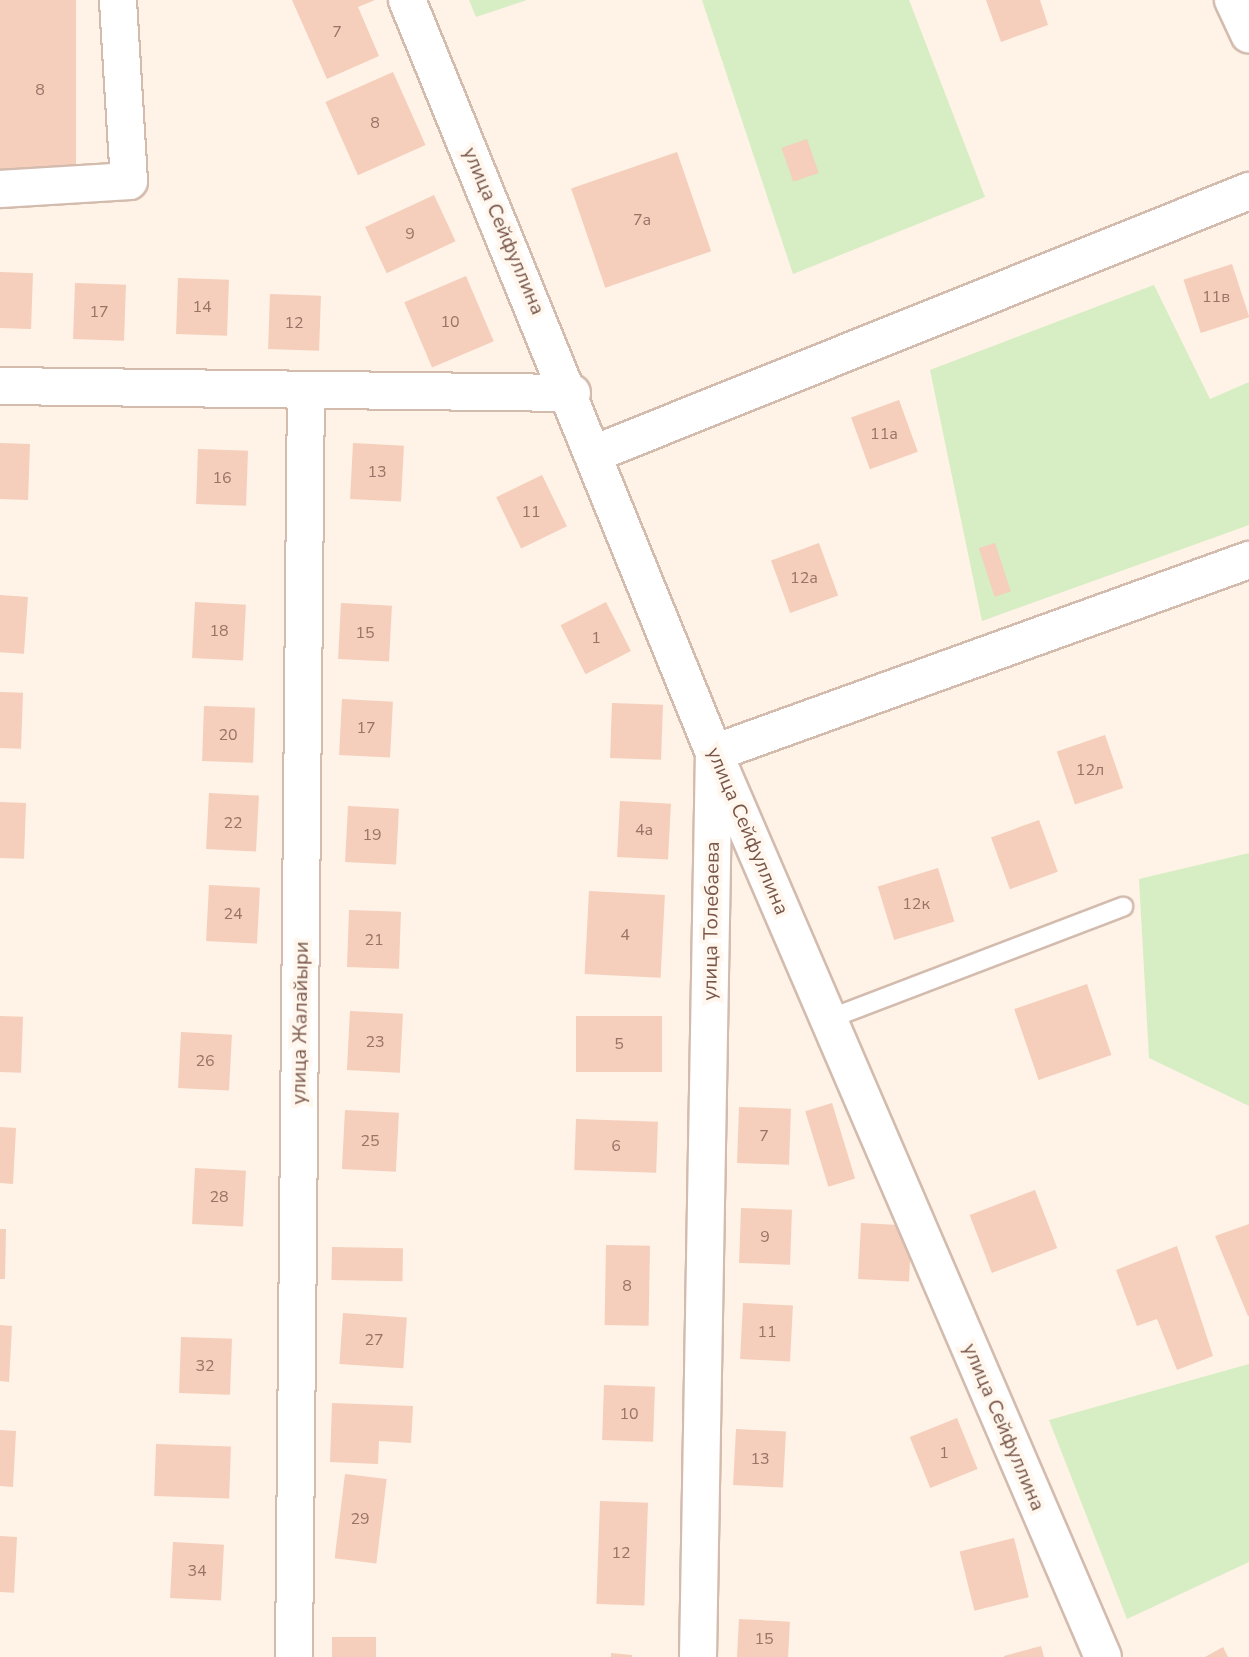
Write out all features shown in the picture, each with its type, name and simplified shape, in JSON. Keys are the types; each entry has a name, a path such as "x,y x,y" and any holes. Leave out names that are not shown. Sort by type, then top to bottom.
{"street":[{"path":"0,189 129,181 118,0"},
{"name":"улица Сейфуллина","path":"407,0 572,393 714,753 1103,1657"},
{"path":"1233,0 1249,35"},
{"path":"596,453 1249,191"},
{"path":"0,386 572,393"},
{"name":"улица Жалайыри","path":"294,1657 306,390"},
{"path":"714,753 1249,560"},
{"name":"улица Толебаева","path":"698,1657 714,753"}],"lane":[{"path":"829,1019 1123,907"}],"green space":[{"path":"469,0 527,0 476,17"},
{"path":"702,0 909,0 985,197 793,274"},
{"path":"1154,285 1210,399 1249,382 1249,525 982,621 930,370"},
{"path":"1249,853 1249,1106 1149,1058 1139,879"},
{"path":"1249,1364 1249,1562 1127,1619 1049,1420"}],"building":[{"path":"0,0 76,0 76,171 0,171"},
{"path":"292,0 375,0 358,7 379,56 327,79"},
{"path":"986,0 1040,0 1048,25 1001,42"},
{"path":"393,72 426,145 358,175 325,102"},
{"path":"807,139 819,173 793,182 781,148"},
{"path":"677,152 711,251 605,288 571,188"},
{"path":"434,195 456,241 387,273 365,227"},
{"path":"1232,264 1249,317 1201,333 1183,280"},
{"path":"0,272 33,273 31,329 0,328"},
{"path":"466,276 494,341 432,368 404,302"},
{"path":"178,278 229,280 227,336 176,334"},
{"path":"75,283 126,285 124,341 73,339"},
{"path":"270,294 321,296 319,351 268,349"},
{"path":"899,400 918,452 870,469 851,417"},
{"path":"0,443 30,444 28,500 0,499"},
{"path":"353,443 404,446 401,502 350,499"},
{"path":"198,449 248,451 246,506 196,504"},
{"path":"542,475 567,526 521,549 496,497"},
{"path":"819,543 838,596 790,613 771,560"},
{"path":"995,543 1011,592 995,597 979,548"},
{"path":"0,595 28,597 24,654 0,652"},
{"path":"195,602 246,605 243,661 192,658"},
{"path":"606,602 631,651 586,674 561,625"},
{"path":"341,603 392,606 389,662 338,659"},
{"path":"0,692 23,693 21,749 0,748"},
{"path":"342,699 393,702 390,758 339,755"},
{"path":"612,703 663,705 661,760 610,758"},
{"path":"204,706 255,708 253,763 202,761"},
{"path":"1105,735 1123,788 1075,805 1057,752"},
{"path":"209,793 259,796 256,852 206,849"},
{"path":"620,801 671,804 668,860 617,857"},
{"path":"0,802 26,803 24,859 0,858"},
{"path":"348,806 399,809 396,865 345,862"},
{"path":"1039,820 1058,872 1010,889 991,837"},
{"path":"938,868 954,922 894,940 878,886"},
{"path":"209,885 260,888 257,944 206,941"},
{"path":"589,891 665,895 661,978 585,974"},
{"path":"349,910 401,912 399,969 347,967"},
{"path":"1087,984 1111,1055 1039,1080 1014,1009"},
{"path":"350,1011 403,1014 400,1073 347,1070"},
{"path":"0,1016 23,1017 21,1073 0,1072"},
{"path":"576,1016 662,1016 662,1072 576,1072"},
{"path":"181,1032 232,1035 229,1091 178,1088"},
{"path":"832,1103 855,1179 828,1187 805,1111"},
{"path":"739,1107 791,1109 789,1165 737,1163"},
{"path":"345,1110 399,1113 396,1172 342,1169"},
{"path":"576,1119 658,1122 656,1173 574,1170"},
{"path":"0,1127 16,1128 13,1184 0,1183"},
{"path":"195,1168 246,1171 243,1227 192,1224"},
{"path":"1035,1190 1057,1248 992,1273 970,1215"},
{"path":"741,1208 792,1210 790,1265 739,1263"},
{"path":"861,1223 912,1226 909,1282 858,1279"},
{"path":"1249,1224 1249,1316 1248,1316 1215,1236"},
{"path":"0,1229 6,1229 5,1279 0,1279"},
{"path":"606,1245 650,1246 649,1326 605,1325"},
{"path":"1177,1246 1213,1356 1177,1370 1157,1319 1137,1326 1116,1270"},
{"path":"332,1247 403,1248 402,1281 331,1280"},
{"path":"743,1303 793,1306 790,1362 740,1359"},
{"path":"343,1313 407,1317 403,1368 339,1364"},
{"path":"0,1325 12,1326 9,1382 0,1381"},
{"path":"181,1337 232,1339 230,1395 179,1393"},
{"path":"604,1385 655,1387 653,1442 602,1440"},
{"path":"332,1403 413,1406 411,1443 379,1441 378,1464 330,1462"},
{"path":"957,1418 978,1469 930,1488 910,1437"},
{"path":"736,1429 786,1432 783,1488 733,1485"},
{"path":"0,1430 16,1431 13,1487 0,1486"},
{"path":"156,1444 231,1447 229,1499 154,1496"},
{"path":"345,1474 387,1479 376,1563 335,1558"},
{"path":"600,1501 648,1503 644,1606 596,1604"},
{"path":"0,1536 17,1537 14,1593 0,1592"},
{"path":"1014,1538 1029,1597 974,1611 960,1552"},
{"path":"173,1542 224,1545 221,1601 170,1598"},
{"path":"739,1619 790,1622 788,1657 737,1657"},
{"path":"332,1637 376,1637 376,1657 332,1657"},
{"path":"1041,1646 1044,1657 1004,1657 1004,1656"},
{"path":"1223,1647 1228,1657 1205,1657"},
{"path":"611,1653 632,1655 632,1657 611,1657"}]}
